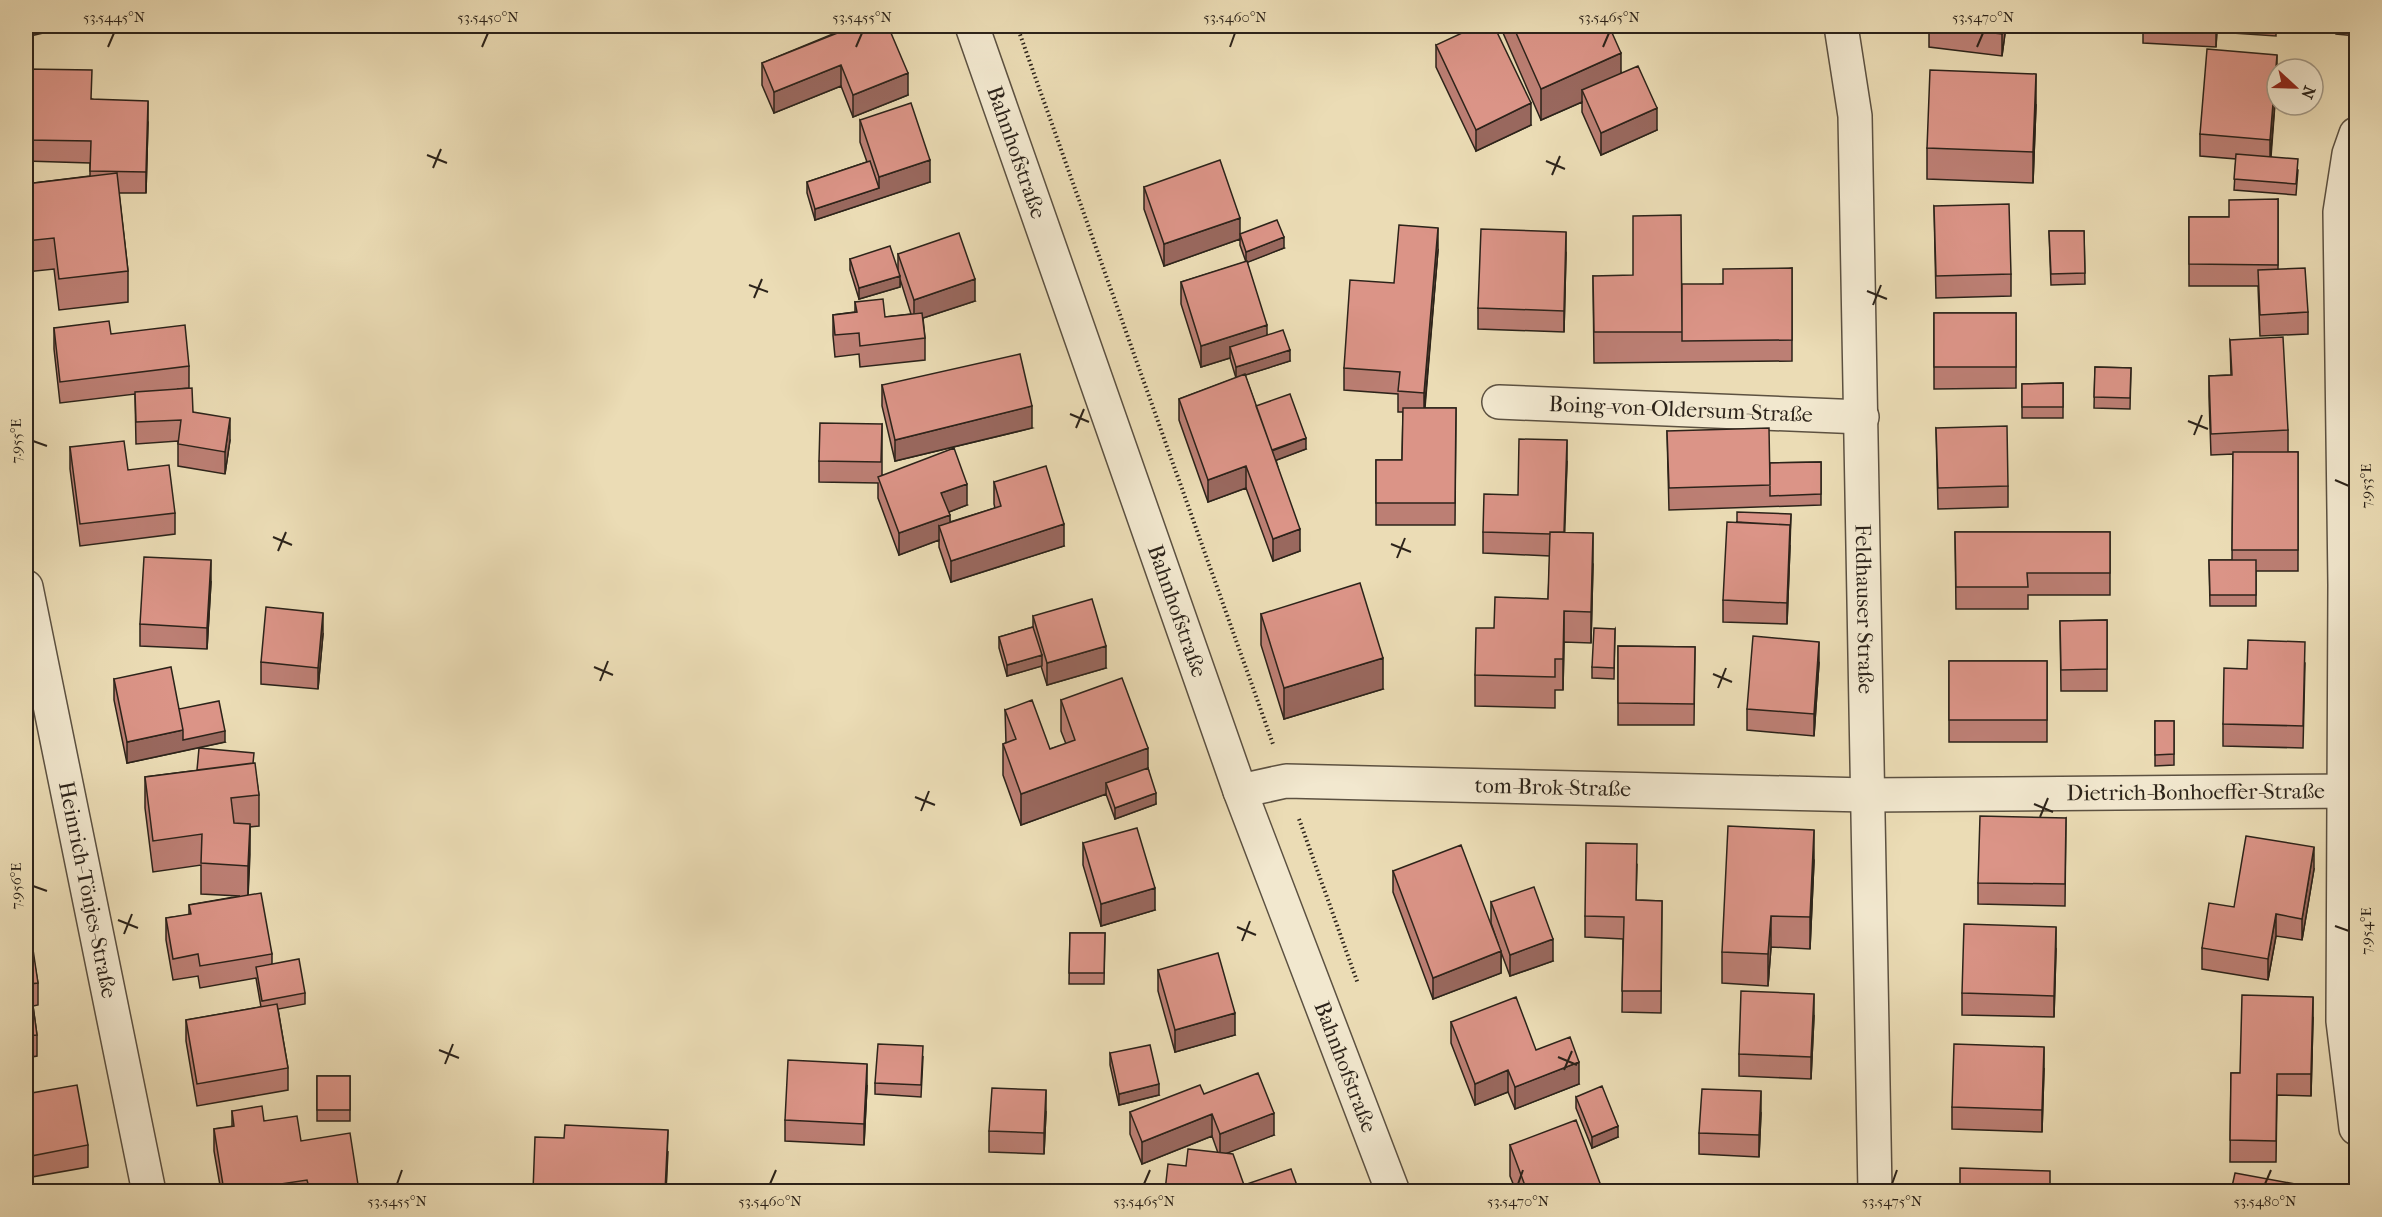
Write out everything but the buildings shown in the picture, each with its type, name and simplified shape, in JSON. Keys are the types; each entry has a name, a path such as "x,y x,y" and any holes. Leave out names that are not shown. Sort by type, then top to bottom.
{"street":[{"name":"Bahnhofstraße","path":"972,26 1240,791 1393,1191"},
{"name":"Feldhauser Straße","path":"1841,26 1855,116 1875,1191"},
{"name":"Dietrich-Bonhoeffer-Straße","path":"2356,134 2349,154 2340,212 2350,791 2343,1021 2356,1128"},
{"name":"Boing-von-Oldersum-Straße","path":"1499,402 1862,417"},
{"name":"Heinrich-Tönjes-Straße","path":"26,587 149,1191"},
{"name":"tom-Brok-Straße","path":"1240,791 1286,781 1866,795"},
{"name":"Dietrich-Bonhoeffer-Straße","path":"1866,795 2350,791"}],"path":[{"path":"1017,26 1361,992"}]}
